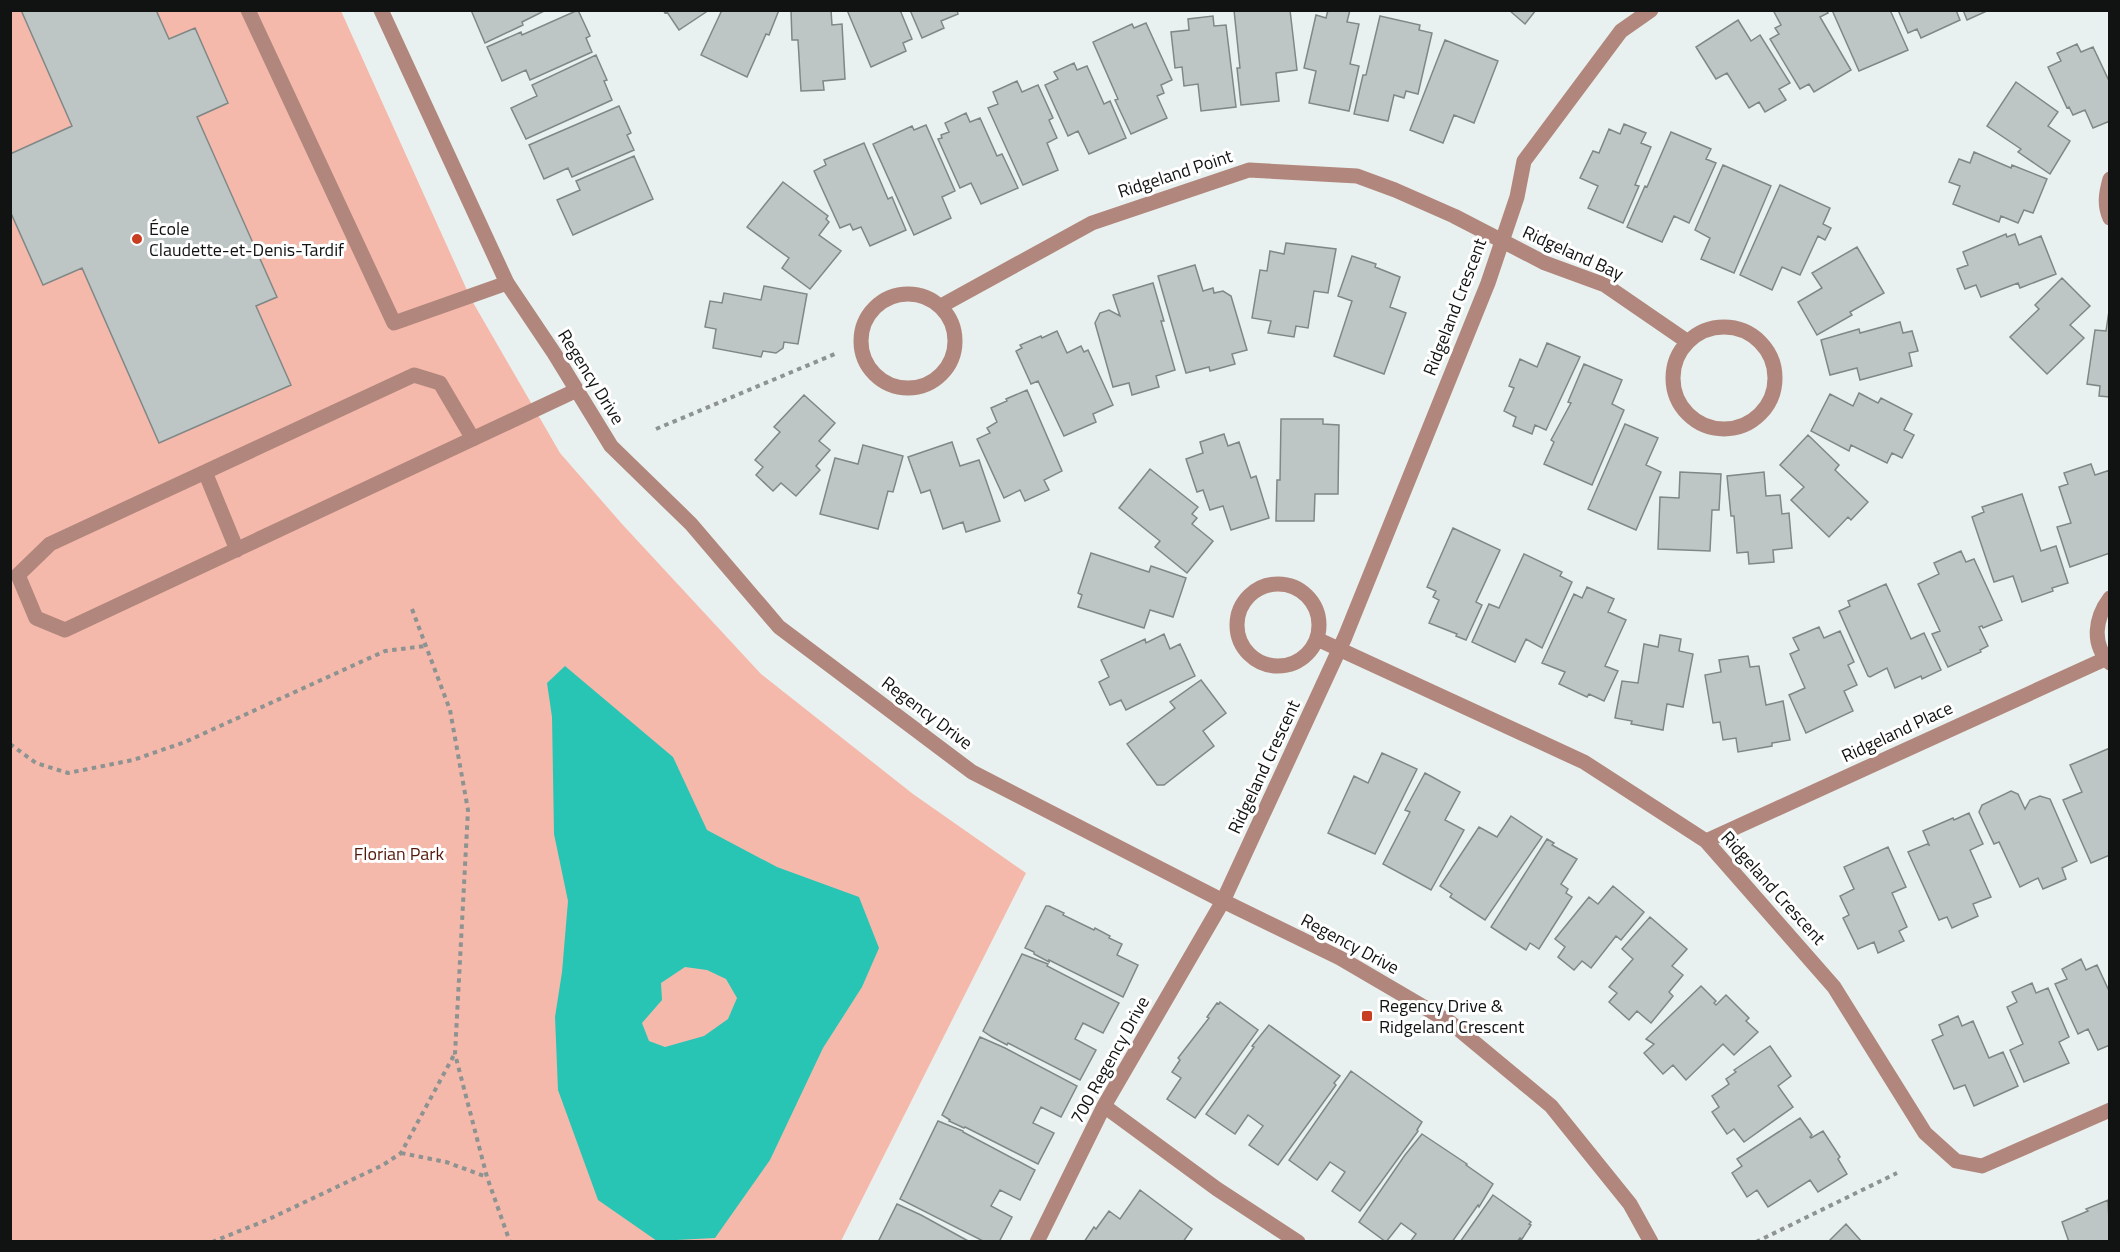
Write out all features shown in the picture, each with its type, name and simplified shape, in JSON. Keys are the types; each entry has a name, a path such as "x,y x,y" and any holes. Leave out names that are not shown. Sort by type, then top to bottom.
{"street":[{"path":"248,10 394,323 507,283"},
{"name":"Regency Drive","path":"381,10 507,283 611,446 691,524 779,627 972,772 1223,901 1340,958 1451,1023 1551,1106 1630,1204 1651,1242"},
{"name":"Ridgeland Crescent","path":"1223,901 1339,649 1488,284 1517,197 1524,161 1621,32 1651,10"},
{"name":"Ridgeland Point","path":"941,306 1092,223 1249,170 1357,176 1395,190 1501,242"},
{"path":"2109,179 2106,195 2109,218"},
{"name":"Ridgeland Bay","path":"1501,242 1545,263 1605,285 1688,342"},
{"path":"912,294 927,297 941,306 950,318 955,333 955,349 950,363 940,376 927,385 912,388 897,387 882,381 871,371 861,350 862,326 870,312 881,301 896,295 912,294"},
{"path":"1728,327 1755,338 1765,348 1772,361 1775,375 1771,396 1760,414 1748,423 1734,428 1720,429 1706,426 1683,408 1676,396 1673,381 1677,360 1688,342 1700,333 1713,328 1728,327"},
{"path":"473,439 440,383 414,375 50,544 18,575 36,618 65,630 237,550 473,439 577,390"},
{"path":"204,472 237,550"},
{"path":"1275,584 1289,586 1301,591 1311,600 1317,611 1319,625 1317,639 1310,651 1299,661 1286,666 1272,666 1259,662 1248,653 1239,636 1238,616 1243,604 1251,594 1263,587 1275,584"},
{"path":"2107,661 2098,643 2097,626 2101,610 2109,598"},
{"name":"Ridgeland Crescent","path":"1317,639 1584,762 1706,841 1834,987 1926,1133 1956,1161 1982,1166 2109,1110"},
{"name":"Ridgeland Place","path":"1706,841 2107,661"},
{"name":"700 Regency Drive","path":"1037,1242 1104,1106 1223,901"},
{"path":"1104,1106 1217,1189 1298,1242"}],"path":[{"path":"656,429 837,353"},
{"path":"412,609 450,710 468,810 455,1054 488,1177 510,1242"},
{"path":"10,744 36,763 68,773 133,760 185,742 385,651 425,646"},
{"path":"212,1242 267,1220 383,1166 401,1153 455,1054"},
{"path":"401,1153 446,1162 488,1177"},
{"path":"1756,1242 1897,1173"}],"green space":[{"name":"Florian Park","path":"10,11 341,11 471,299 560,453 622,524 761,674 913,794 1026,873 841,1241 11,1241"}],"shaded area":[{"path":"565,666 673,757 707,830 777,867 859,897 879,948 862,987 823,1048 770,1160 715,1238 657,1241 598,1200 558,1090 555,1017 562,972 568,901 554,834 552,717 547,683","holes":["685,967 707,970 726,979 737,998 728,1019 704,1036 665,1047 649,1041 642,1023 662,1000 661,983"]}],"building":[{"name":"École Claudette-et-Denis-Tardif","path":"21,10 156,10 169,39 195,28 228,103 197,117 277,297 256,306 291,385 159,443 82,268 43,285 10,211 10,154 72,126"},
{"path":"471,10 546,10 522,22 523,25 485,43"},
{"path":"578,10 590,36 586,38 592,52 530,80 526,70 502,81 487,47 521,32 522,35"},
{"path":"663,10 709,10 679,30 667,12"},
{"path":"722,10 779,10 747,77 701,55"},
{"path":"791,10 831,10 832,25 842,24 845,79 823,81 824,90 801,91 798,40 792,40"},
{"path":"847,10 900,10 912,39 903,43 906,51 871,67"},
{"path":"910,10 957,10 958,14 941,21 944,28 922,38"},
{"path":"1234,10 1290,10 1297,70 1276,73 1279,101 1241,105"},
{"path":"1328,10 1350,10 1347,22 1359,24 1350,64 1359,66 1349,111 1309,103 1316,71 1304,68 1316,15 1326,18"},
{"path":"1509,10 1536,10 1525,24"},
{"path":"1773,10 1826,10 1828,13 1820,17 1851,70 1814,92 1809,84 1800,89 1770,39 1779,34 1775,28 1781,25"},
{"path":"1832,10 1890,10 1908,50 1859,71"},
{"path":"1898,10 1956,10 1960,20 1921,38 1917,29 1908,33"},
{"path":"1963,10 1989,10 1967,20"},
{"path":"1213,16 1214,26 1226,25 1236,107 1201,111 1198,84 1184,86 1182,67 1175,68 1171,32 1189,30 1188,19"},
{"path":"1380,16 1420,25 1419,30 1432,33 1418,94 1406,91 1404,98 1394,95 1388,121 1354,114"},
{"path":"1738,20 1751,41 1760,35 1790,83 1779,89 1786,100 1765,112 1759,102 1749,108 1727,73 1716,79 1696,47"},
{"path":"1146,23 1172,80 1161,85 1164,93 1157,96 1167,118 1131,134 1115,100 1118,99 1093,42 1132,24 1134,28"},
{"path":"1445,40 1498,61 1474,123 1454,115 1443,143 1410,130"},
{"path":"2077,44 2081,52 2093,47 2110,83 2110,121 2093,128 2085,110 2073,115 2069,107 2067,108 2048,67 2061,61 2057,53"},
{"path":"596,55 607,80 604,81 612,100 526,139 511,108 537,96 532,85"},
{"path":"1074,63 1077,70 1087,66 1104,104 1110,101 1126,138 1089,154 1078,131 1068,136 1045,85 1058,79 1054,72"},
{"path":"1017,81 1022,92 1038,85 1053,118 1049,120 1057,138 1047,143 1058,170 1023,185 988,108 998,104 993,92"},
{"path":"2016,82 2058,112 2048,126 2070,141 2050,174 2018,152 2021,149 1987,126"},
{"path":"619,106 631,133 627,135 634,150 572,177 568,168 544,179 529,145"},
{"path":"966,113 970,122 980,118 997,156 1002,154 1018,188 981,204 971,183 960,188 938,139 949,132 945,123"},
{"path":"1624,124 1646,133 1641,143 1651,147 1635,185 1639,186 1623,223 1588,208 1598,186 1580,178 1593,151 1599,153 1609,129 1620,134"},
{"path":"926,125 955,191 942,197 951,218 914,235 873,144 912,126 914,130"},
{"path":"1671,132 1711,149 1706,159 1716,163 1689,223 1674,216 1662,242 1627,227"},
{"path":"864,143 888,199 892,197 906,230 870,246 861,227 853,230 850,224 840,228 814,171 826,165 824,160"},
{"path":"1974,152 2011,168 2012,165 2047,179 2033,213 2024,210 2018,223 2001,216 1999,222 1953,204 1960,186 1949,182 1959,159 1970,163"},
{"path":"634,156 653,199 573,235 557,200 580,190 576,181"},
{"path":"1723,165 1771,186 1734,273 1701,259 1710,238 1695,230"},
{"path":"783,182 828,216 826,219 829,222 819,235 841,251 810,289 782,268 789,258 747,227"},
{"path":"1780,185 1830,208 1823,224 1831,228 1825,240 1818,236 1800,275 1782,267 1772,290 1740,275"},
{"path":"2006,234 2007,237 2015,234 2019,245 2041,236 2056,274 2020,288 2018,283 1981,297 1976,285 1965,289 1957,269 1968,265 1963,252"},
{"path":"1286,243 1336,249 1328,293 1314,291 1308,328 1296,326 1294,337 1268,333 1271,321 1252,318 1260,270 1267,271 1270,251 1284,254"},
{"path":"1857,247 1884,293 1850,312 1852,315 1817,335 1798,302 1822,288 1812,273"},
{"path":"1352,256 1376,264 1375,267 1400,277 1390,307 1406,313 1384,374 1334,356 1352,301 1338,296"},
{"path":"1195,265 1203,291 1213,288 1214,293 1223,291 1231,296 1247,350 1232,354 1235,364 1210,371 1209,367 1186,373 1158,276"},
{"path":"2062,278 2090,306 2070,325 2084,338 2047,374 2010,337 2039,309 2035,305"},
{"path":"1153,283 1175,370 1156,376 1159,387 1132,395 1129,383 1113,387 1095,323 1100,313 1109,310 1120,316 1113,295"},
{"path":"764,286 807,294 798,344 784,342 783,348 776,353 763,351 761,357 713,348 716,329 705,327 710,301 722,303 724,293 761,300"},
{"path":"2109,311 2110,397 2099,396 2100,386 2087,384 2095,330 2106,331"},
{"path":"1900,322 1903,333 1912,331 1918,351 1909,353 1912,366 1860,380 1857,368 1830,375 1821,340 1859,329 1860,333"},
{"path":"1057,331 1067,353 1081,346 1084,352 1088,350 1113,405 1093,414 1096,422 1064,436 1038,381 1031,384 1016,351 1022,348 1020,345"},
{"path":"1547,343 1580,357 1546,430 1535,425 1532,434 1513,426 1516,417 1504,411 1514,388 1509,386 1520,359 1537,367"},
{"path":"1584,364 1622,380 1612,404 1624,410 1592,485 1544,464 1554,442 1551,440 1571,403 1568,402"},
{"path":"1027,390 1062,471 1044,480 1049,490 1025,501 1020,490 1004,498 977,439 990,433 987,428 997,422 991,408"},
{"path":"1859,393 1878,403 1881,398 1912,414 1904,430 1914,435 1902,458 1892,453 1887,463 1851,445 1849,451 1811,431 1830,394 1853,406"},
{"path":"804,395 835,423 819,441 830,450 816,466 820,470 796,496 781,483 773,491 756,475 763,467 755,460 780,432 774,427"},
{"path":"1281,419 1323,419 1323,424 1339,425 1338,494 1315,494 1314,521 1276,521 1277,480 1280,480"},
{"path":"1625,424 1658,438 1646,465 1661,472 1636,530 1588,509"},
{"path":"1224,434 1228,446 1239,442 1251,478 1256,476 1269,518 1231,530 1223,506 1210,510 1203,490 1197,492 1186,459 1203,453 1200,442"},
{"path":"1808,435 1839,465 1835,470 1868,502 1851,520 1848,517 1829,537 1791,500 1804,487 1780,465"},
{"path":"952,442 960,466 979,460 1000,521 966,532 963,522 943,529 930,490 921,493 908,457"},
{"path":"863,445 903,456 893,492 888,491 878,529 820,514 835,458 858,464"},
{"path":"2091,464 2095,475 2110,470 2110,553 2070,567 2057,527 2071,523 2059,487 2068,484 2064,473"},
{"path":"1150,469 1198,507 1192,514 1197,518 1192,524 1213,541 1187,573 1155,547 1160,541 1119,508"},
{"path":"1680,472 1721,474 1719,510 1712,510 1710,551 1658,549 1660,497 1679,498"},
{"path":"1764,472 1766,496 1780,495 1782,514 1789,513 1792,548 1773,550 1774,562 1749,564 1748,552 1737,553 1727,476"},
{"path":"2022,494 2041,551 2056,546 2068,583 2022,602 2013,576 1994,582 1972,517 1984,512 1982,507"},
{"path":"1453,528 1500,550 1476,602 1482,605 1466,640 1429,623 1439,600 1433,597 1436,591 1427,587"},
{"path":"1961,551 1966,562 1974,559 2002,620 1983,628 1979,627 1988,646 1980,650 1981,652 1948,667 1932,634 1940,631 1918,584 1939,574 1934,563"},
{"path":"1091,553 1149,572 1151,566 1186,578 1173,617 1150,610 1144,628 1078,607 1082,595 1078,593"},
{"path":"1524,554 1562,572 1560,576 1572,582 1542,648 1526,639 1515,662 1472,642 1489,604 1499,608"},
{"path":"1886,584 1911,639 1924,633 1941,670 1895,688 1887,668 1868,676 1839,611 1850,606 1848,601"},
{"path":"1587,587 1614,599 1608,612 1626,620 1605,666 1618,671 1604,701 1589,694 1587,697 1559,684 1565,672 1542,663 1574,594 1582,598"},
{"path":"1819,627 1824,638 1840,631 1854,662 1848,665 1857,685 1844,691 1853,711 1806,733 1789,695 1805,688 1790,654 1799,650 1793,638"},
{"path":"1164,634 1170,649 1180,644 1195,676 1126,710 1121,700 1110,705 1099,682 1109,677 1101,660 1145,639 1146,643"},
{"path":"1660,635 1681,639 1679,651 1693,654 1683,707 1667,704 1663,730 1631,724 1632,721 1615,718 1622,681 1638,683 1644,644 1658,647"},
{"path":"1748,656 1750,667 1759,666 1766,705 1783,701 1790,740 1738,752 1736,738 1723,740 1720,722 1713,723 1705,675 1721,672 1719,660"},
{"path":"1201,680 1226,713 1203,731 1214,746 1164,785 1157,785 1127,744 1175,708 1170,702"},
{"path":"2110,748 2110,855 2091,863 2063,800 2082,792 2070,765"},
{"path":"1382,753 1417,769 1375,854 1328,833 1354,776 1368,783"},
{"path":"1425,773 1460,792 1445,820 1464,830 1431,890 1383,864 1410,812 1405,810"},
{"path":"2011,791 2018,794 2025,809 2030,800 2040,796 2050,799 2077,861 2062,868 2066,879 2043,889 2038,878 2020,887 1999,842 1994,844 1979,812 1982,805"},
{"path":"1969,813 1983,844 1970,850 1991,897 1973,904 1978,916 1952,928 1947,917 1939,920 1908,852 1929,845 1923,831"},
{"path":"1511,816 1542,837 1485,920 1450,897 1452,894 1440,886 1479,827 1497,837"},
{"path":"1547,839 1554,843 1552,845 1577,859 1561,884 1568,889 1566,893 1572,897 1539,949 1530,943 1526,950 1491,927"},
{"path":"1888,847 1906,887 1892,893 1907,927 1899,931 1904,941 1878,953 1874,942 1858,949 1843,918 1849,915 1840,896 1854,889 1844,867"},
{"path":"1613,886 1644,912 1621,940 1616,936 1591,968 1582,961 1574,970 1558,957 1565,947 1555,939 1589,897 1598,904"},
{"path":"1046,906 1094,930 1095,928 1122,944 1117,955 1138,965 1123,997 1025,948"},
{"path":"1650,917 1687,949 1672,966 1683,975 1669,992 1673,996 1651,1023 1637,1011 1629,1020 1609,1002 1617,993 1609,987 1633,959 1622,949"},
{"path":"1022,954 1048,964 1047,966 1119,1003 1103,1033 1083,1023 1075,1039 1096,1050 1080,1080 983,1031"},
{"path":"2081,959 2086,970 2097,965 2110,993 2110,1045 2098,1050 2088,1029 2078,1034 2055,984 2067,979 2062,969"},
{"path":"2032,983 2036,993 2048,988 2069,1037 2059,1042 2069,1063 2024,1082 2010,1050 2023,1044 2007,1007 2017,1002 2012,992"},
{"path":"1701,986 1716,1001 1714,1003 1716,1005 1726,995 1749,1018 1746,1021 1758,1032 1734,1055 1723,1044 1686,1080 1673,1065 1663,1074 1644,1053 1654,1044 1646,1039"},
{"path":"1220,1002 1258,1030 1195,1118 1167,1099 1181,1078 1172,1072 1180,1060 1178,1058 1209,1018 1207,1017 1217,1003"},
{"path":"1958,1016 1962,1026 1973,1021 1989,1058 2003,1052 2018,1086 1974,1106 1965,1085 1954,1089 1932,1040 1943,1035 1939,1025"},
{"path":"1269,1025 1340,1076 1334,1083 1336,1085 1278,1165 1249,1145 1263,1126 1248,1115 1235,1134 1206,1114"},
{"path":"980,1037 1077,1086 1061,1117 1041,1107 1033,1123 1054,1133 1038,1164 949,1121 942,1115"},
{"path":"1770,1046 1791,1076 1778,1086 1793,1107 1744,1142 1734,1129 1727,1134 1712,1112 1719,1107 1712,1096 1729,1084 1726,1079 1736,1072 1734,1070"},
{"path":"1351,1071 1422,1122 1418,1131 1360,1211 1332,1191 1345,1172 1330,1162 1317,1180 1289,1160"},
{"path":"1800,1118 1812,1135 1811,1138 1823,1131 1840,1157 1838,1159 1847,1174 1818,1192 1810,1180 1768,1207 1757,1190 1747,1197 1732,1173 1742,1166 1737,1159"},
{"path":"938,1121 963,1131 1035,1170 1020,1200 1000,1190 991,1206 1012,1217 999,1242 985,1242 900,1199"},
{"path":"1422,1134 1493,1184 1479,1207 1478,1205 1452,1242 1410,1242 1416,1234 1401,1223 1386,1242 1359,1222"},
{"path":"1140,1190 1192,1229 1183,1242 1084,1242 1109,1211 1120,1219"},
{"path":"1493,1195 1531,1222 1522,1239 1520,1238 1517,1242 1460,1242"},
{"path":"2108,1200 2110,1242 2069,1242 2062,1222"},
{"path":"897,1204 921,1215 970,1242 878,1242"},
{"path":"1846,1224 1862,1242 1828,1242"}],"place":[{"name":"École Claudette-et-Denis-Tardif","path":"137,239"},
{"name":"Regency Drive & Ridgeland Crescent","path":"1367,1016"}]}
